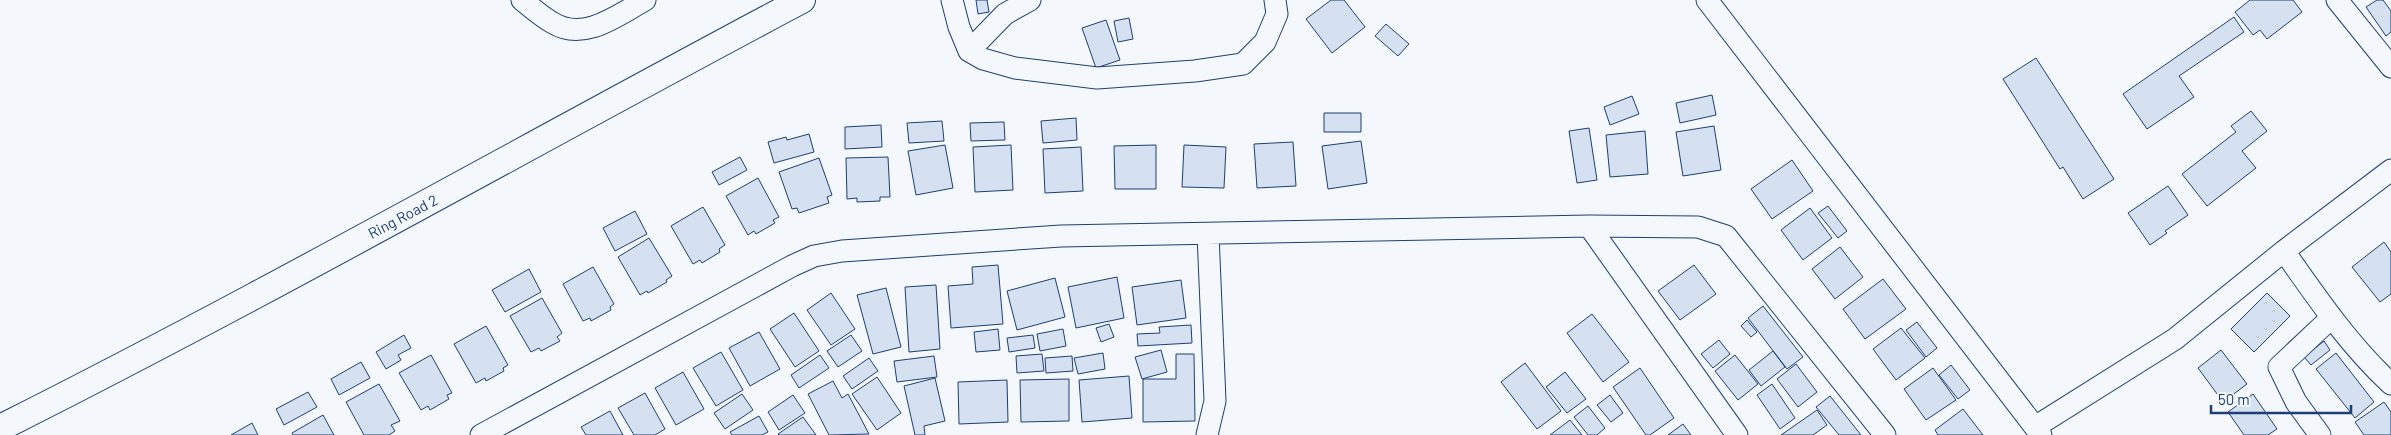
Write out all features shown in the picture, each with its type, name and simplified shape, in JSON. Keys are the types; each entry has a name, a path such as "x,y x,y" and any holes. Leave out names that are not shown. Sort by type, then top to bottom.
{"main road":[{"name":"Ring Road 2","path":"0,428 103,376 389,225 802,0"}],"street":[{"path":"522,0 554,24 576,31 600,25 645,0"},
{"path":"952,0 959,27 969,51 983,59 1015,68 1097,78 1195,71 1243,64 1265,42 1277,14 1275,0"},
{"path":"969,51 1005,14 1030,0"},
{"path":"1707,0 2038,431 2175,339 2391,170"},
{"path":"2336,0 2391,67"},
{"path":"1589,226 1736,435"},
{"path":"481,435 506,429 792,266 814,256 842,251 1061,236 1589,226 1698,227 1726,236 1885,435"},
{"path":"1207,435 1216,401 1208,234"},
{"path":"2284,252 2331,318 2369,364 2391,384"},
{"path":"2320,435 2296,402 2279,367 2331,318"}],"building":[{"path":"976,0 987,0 989,12 978,14"},
{"path":"1331,0 1344,0 1365,27 1332,53 1306,19"},
{"path":"2250,0 2293,0 2302,12 2267,39 2260,30 2253,35 2235,12"},
{"path":"2377,0 2383,0 2391,11 2391,32 2386,36 2366,7"},
{"path":"2234,17 2244,32 2179,76 2194,97 2147,129 2123,94"},
{"path":"1129,18 1133,39 1118,42 1114,21"},
{"path":"1106,20 1120,60 1096,68 1082,28"},
{"path":"1386,24 1409,44 1398,56 1375,36"},
{"path":"2036,58 2114,179 2083,199 2063,167 2060,169 2003,79"},
{"path":"1712,95 1716,115 1680,123 1676,103"},
{"path":"1632,96 1639,114 1610,125 1604,107"},
{"path":"2251,111 2267,131 2242,151 2256,168 2207,206 2182,174 2236,132 2231,126"},
{"path":"1324,113 1361,113 1361,132 1324,132"},
{"path":"1076,118 1077,140 1043,143 1041,121"},
{"path":"942,121 944,141 909,143 907,123"},
{"path":"1004,122 1005,140 971,141 970,123"},
{"path":"881,125 882,147 845,149 845,127"},
{"path":"1714,126 1721,170 1683,176 1676,132"},
{"path":"1589,128 1597,180 1577,183 1569,131"},
{"path":"1645,131 1648,174 1610,177 1606,135"},
{"path":"809,134 814,152 774,163 768,142 786,137 787,140"},
{"path":"1361,141 1367,183 1328,189 1322,146"},
{"path":"1293,142 1296,186 1257,188 1254,144"},
{"path":"945,145 953,188 916,195 908,151"},
{"path":"1011,145 1013,190 975,192 973,147"},
{"path":"1156,145 1156,189 1115,189 1114,146"},
{"path":"1184,145 1226,147 1224,188 1182,187"},
{"path":"1081,147 1083,191 1045,193 1043,149"},
{"path":"740,157 747,170 719,185 712,172"},
{"path":"888,157 890,197 880,197 880,201 857,202 857,198 847,199 846,158"},
{"path":"819,158 832,195 827,197 829,203 799,213 797,208 792,209 779,172"},
{"path":"1792,160 1813,191 1772,219 1751,189"},
{"path":"758,178 779,217 773,220 775,223 756,234 754,231 748,235 726,196"},
{"path":"2168,186 2188,215 2165,231 2167,233 2150,245 2128,213"},
{"path":"1828,206 1847,231 1838,238 1818,213"},
{"path":"703,207 725,245 719,249 720,252 702,263 700,260 693,264 671,226"},
{"path":"1810,208 1832,238 1803,260 1781,230"},
{"path":"635,211 647,234 615,251 603,228"},
{"path":"649,238 672,276 666,280 667,282 648,293 647,291 640,295 618,257"},
{"path":"2384,242 2391,252 2391,294 2380,302 2352,267"},
{"path":"1840,247 1863,277 1835,299 1812,269"},
{"path":"998,265 1003,324 951,328 948,286 973,284 972,267"},
{"path":"1694,265 1716,294 1680,320 1658,291"},
{"path":"593,267 614,304 610,307 611,310 591,321 590,318 583,321 563,284"},
{"path":"529,269 541,292 505,312 492,290"},
{"path":"1117,277 1124,318 1076,328 1068,287"},
{"path":"1055,278 1065,317 1017,330 1007,291"},
{"path":"1883,279 1906,309 1865,339 1843,309"},
{"path":"1181,280 1186,318 1137,325 1132,287"},
{"path":"936,285 940,349 909,352 905,287"},
{"path":"886,288 901,347 873,354 857,295"},
{"path":"831,293 855,329 831,345 807,310"},
{"path":"2267,293 2290,316 2254,352 2231,329"},
{"path":"542,298 562,333 557,337 560,341 541,351 539,348 531,352 510,316"},
{"path":"1763,306 1803,357 1787,369 1748,318"},
{"path":"794,313 819,351 795,367 770,329"},
{"path":"1592,314 1629,362 1603,382 1567,333"},
{"path":"1747,320 1757,332 1751,337 1741,326"},
{"path":"1917,322 1937,348 1926,357 1906,330"},
{"path":"1109,324 1114,337 1101,342 1096,328"},
{"path":"1191,325 1192,343 1138,346 1137,334 1160,333 1159,327"},
{"path":"486,326 508,365 503,368 504,371 486,381 485,378 476,383 454,344"},
{"path":"1901,328 1925,358 1896,380 1873,349"},
{"path":"998,329 1000,350 976,352 974,332"},
{"path":"1063,329 1066,346 1040,351 1037,334"},
{"path":"759,332 780,369 750,386 729,348"},
{"path":"404,335 411,348 398,355 401,360 386,369 376,352"},
{"path":"851,335 862,351 838,367 827,351"},
{"path":"1033,335 1035,348 1009,352 1007,338"},
{"path":"1719,340 1730,354 1713,368 1701,354"},
{"path":"2324,341 2330,350 2311,365 2304,357"},
{"path":"1161,350 1167,372 1142,379 1135,357"},
{"path":"2221,350 2247,384 2223,402 2198,368"},
{"path":"1773,351 1785,367 1761,386 1749,370"},
{"path":"721,352 743,390 716,406 693,368"},
{"path":"1103,353 1105,369 1078,374 1074,358"},
{"path":"2336,353 2374,402 2355,418 2316,369"},
{"path":"1042,354 1044,371 1017,373 1016,356"},
{"path":"1176,354 1194,354 1195,421 1143,422 1143,379 1176,379"},
{"path":"431,355 452,393 447,395 449,399 430,410 428,406 421,410 399,373"},
{"path":"820,355 829,368 799,388 791,375"},
{"path":"1735,355 1758,384 1738,400 1715,371"},
{"path":"934,356 937,377 897,382 894,361"},
{"path":"1072,356 1073,371 1046,373 1045,358"},
{"path":"869,358 878,371 852,389 843,376"},
{"path":"361,362 370,378 339,395 331,379"},
{"path":"1525,363 1561,411 1537,429 1501,382"},
{"path":"1796,364 1817,392 1798,407 1777,379"},
{"path":"1951,365 1970,390 1958,399 1939,375"},
{"path":"1640,368 1674,418 1650,435 1646,435 1613,387"},
{"path":"1933,368 1956,400 1926,420 1904,389"},
{"path":"683,372 704,409 676,425 655,388"},
{"path":"1565,372 1586,399 1567,413 1546,387"},
{"path":"1129,376 1132,418 1082,422 1079,380"},
{"path":"877,377 901,413 877,430 852,394"},
{"path":"935,378 945,421 924,426 925,435 915,435 904,386"},
{"path":"1069,379 1069,421 1021,422 1020,380"},
{"path":"1007,380 1008,422 959,424 958,382"},
{"path":"833,381 842,398 848,394 869,434 829,435 808,394"},
{"path":"379,384 400,421 391,425 395,431 389,435 364,435 346,402"},
{"path":"1772,384 1795,418 1780,429 1757,395"},
{"path":"308,392 317,407 284,425 276,409"},
{"path":"645,393 665,429 655,435 634,435 618,408"},
{"path":"742,394 753,410 725,429 714,413"},
{"path":"2253,394 2277,429 2268,435 2244,435 2228,412"},
{"path":"793,395 805,413 779,430 768,412"},
{"path":"1610,395 1623,413 1611,422 1597,405"},
{"path":"1830,396 1861,435 1839,435 1816,407"},
{"path":"2384,402 2391,412 2391,435 2364,435 2355,422"},
{"path":"1588,406 1605,428 1597,435 1588,435 1574,417"},
{"path":"1963,409 1983,435 1938,435 1935,430"},
{"path":"1817,410 1827,425 1813,435 1781,435"},
{"path":"610,411 623,435 586,435 581,427"},
{"path":"323,415 334,435 293,435 292,433"},
{"path":"759,416 768,432 762,435 732,435 730,432"},
{"path":"803,417 816,435 778,434"},
{"path":"1570,420 1582,435 1550,435"},
{"path":"252,423 258,435 231,435"},
{"path":"1683,424 1691,435 1668,435"}]}
